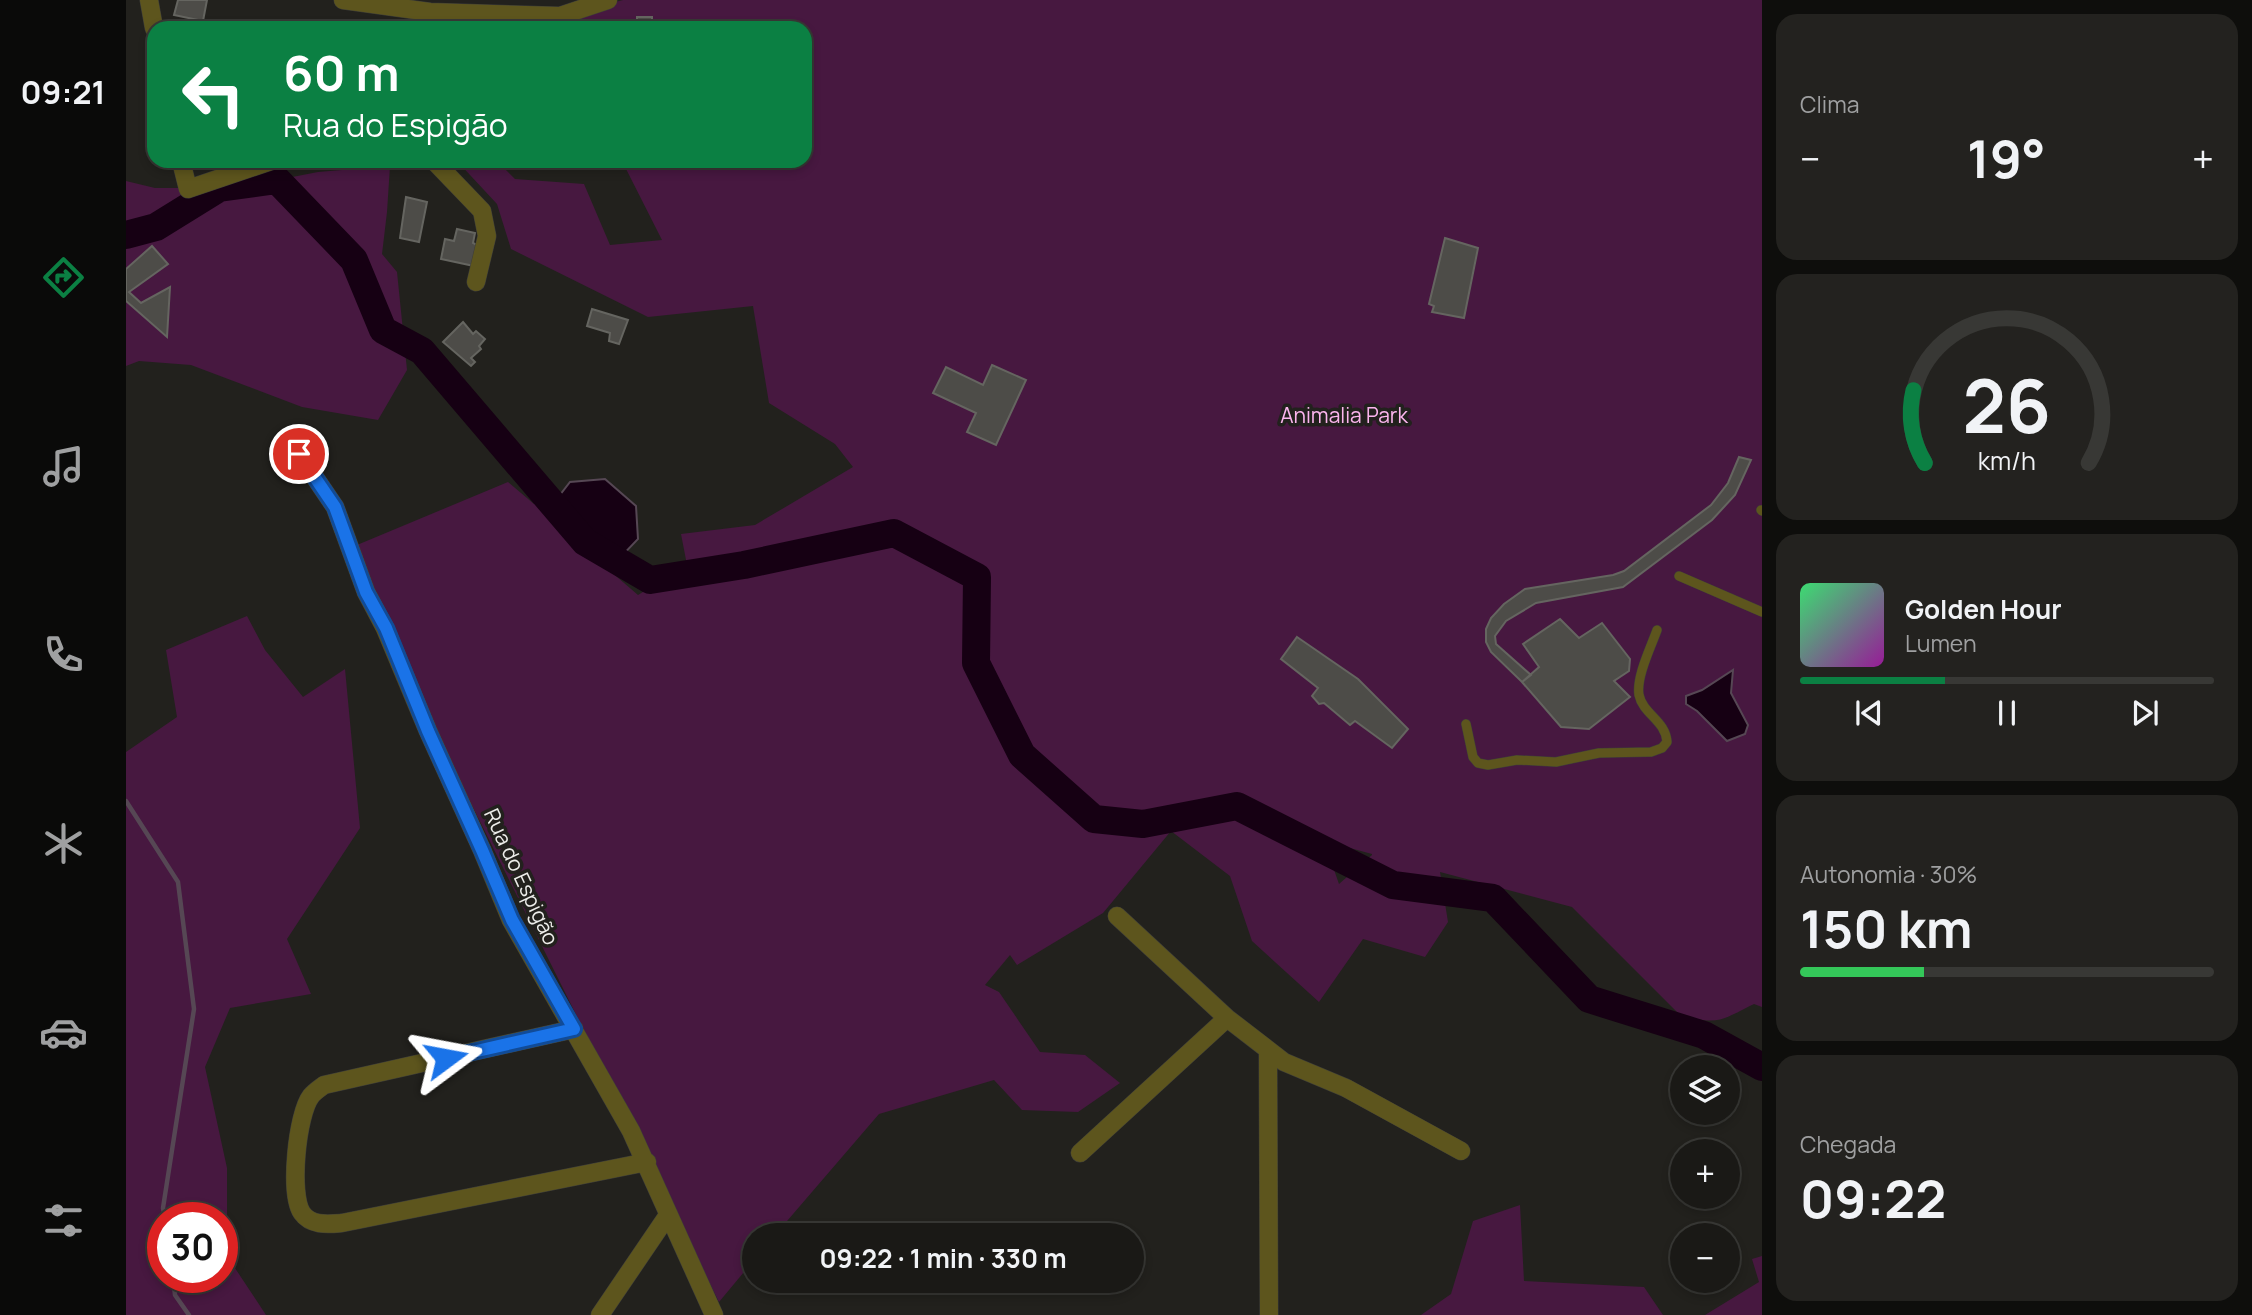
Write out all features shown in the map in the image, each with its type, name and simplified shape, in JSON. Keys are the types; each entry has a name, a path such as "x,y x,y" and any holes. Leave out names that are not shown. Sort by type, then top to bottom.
{"street":[{"path":"149,0 153,21"},
{"path":"343,0 430,12 560,16 608,0"},
{"path":"183,168 188,189 250,168"},
{"path":"441,168 482,211 487,236 476,282"},
{"name":"Rua do Espigão","path":"299,454 335,507 366,592 386,628 428,731 512,920 647,1162 713,1315"},
{"path":"1117,916 1227,1018 1268,1051 1294,1068 1346,1088 1461,1151"},
{"path":"1080,1153 1227,1018"},
{"path":"574,1029 324,1086 311,1096 300,1123 295,1189 302,1214 321,1224 342,1223 647,1162"},
{"path":"1268,1051 1269,1315"},
{"path":"600,1315 668,1215"}],"lane":[{"path":"1678,576 1762,612"},
{"path":"1466,724 1473,757 1478,763 1488,765 1528,759 1556,762 1599,753 1651,752 1662,748 1667,742 1667,732 1642,702 1639,692 1639,680 1657,630"}],"green space":[{"name":"Animalia Park","path":"623,0 1762,0 1762,1007 1754,1004 1725,1018 1710,1021 1679,1014 1572,907 1440,872 1448,922 1425,957 1363,939 1319,1002 1252,941 1230,876 1171,831 1103,913 1017,965 1010,955 985,985 999,992 1040,1052 1085,1055 1120,1083 1078,1112 1022,1110 994,1080 879,1114 785,1223 742,1223 742,1274 719,1302 345,550 508,482 534,504 550,505 567,534 638,595 687,565 681,534 755,525 853,467 835,444 769,403 753,306 648,317 511,249 497,204 464,168 504,168 515,179 584,184 610,245 662,240 626,168 812,168 812,21 581,21 581,11","holes":["1324,841 1372,854 1339,884"]},
{"path":"390,168 382,254 397,272 407,370 378,420 302,407 191,365 139,361 126,366 126,181 155,188 219,188 318,172"},
{"path":"247,616 265,650 303,697 345,669 360,828 287,939 311,994 230,1008 205,1067 227,1168 227,1202 147,1202 147,1293 238,1293 238,1273 266,1315 126,1315 126,752 177,717 166,650"},
{"path":"1520,1205 1524,1281 1644,1287 1663,1315 1421,1315 1451,1294 1473,1221"},
{"path":"1762,1256 1762,1315 1705,1315 1759,1282 1752,1259"}],"shaded area":[{"path":"605,479 636,506 638,539 617,561 585,542 553,504 570,482"},
{"path":"1733,670 1731,693 1748,725 1745,734 1727,741 1697,711 1686,704 1686,696 1702,690"}],"building":[{"path":"178,0 207,0 203,21 174,15"},
{"path":"637,17 652,17 652,21 637,21"},
{"path":"406,197 427,202 419,242 400,238"},
{"path":"457,229 475,233 473,243 479,246 474,266 441,259 445,239 454,241"},
{"path":"1445,238 1478,248 1464,318 1432,312 1434,306 1429,304"},
{"path":"152,246 168,264 129,292 141,303 170,287 167,337 126,301 126,269"},
{"path":"592,309 628,320 619,344 609,341 610,333 587,326"},
{"path":"463,322 473,334 476,331 485,339 479,346 481,349 471,358 475,362 471,366 443,342"},
{"path":"992,365 1026,380 996,445 967,432 976,413 933,393 946,367 983,385"},
{"path":"1739,457 1751,460 1735,495 1712,520 1623,587 1536,603 1506,621 1495,636 1496,644 1531,675 1522,682 1491,652 1486,642 1486,629 1491,618 1504,604 1525,589 1624,571 1711,505 1728,483"},
{"path":"1560,619 1579,638 1602,623 1630,659 1629,671 1614,681 1630,697 1589,729 1561,727 1522,682 1539,667 1523,644"},
{"path":"1297,637 1358,679 1408,729 1392,748 1355,721 1350,725 1324,703 1319,704 1312,696 1318,688 1281,659"}],"waterway":[{"path":"126,235 156,227 219,188 277,180 354,260 383,330 422,351 585,542 650,580 744,565 894,533 977,577 976,663 1022,755 1094,819 1143,824 1237,806 1393,885 1493,898 1589,999 1704,1035 1762,1067"},
{"path":"126,801 178,882 194,1009 164,1202"},
{"path":"175,1293 189,1315"}],"route":[{"path":"299,454 335,507 366,592 386,628 428,731 512,920 574,1029 446,1058"}]}
